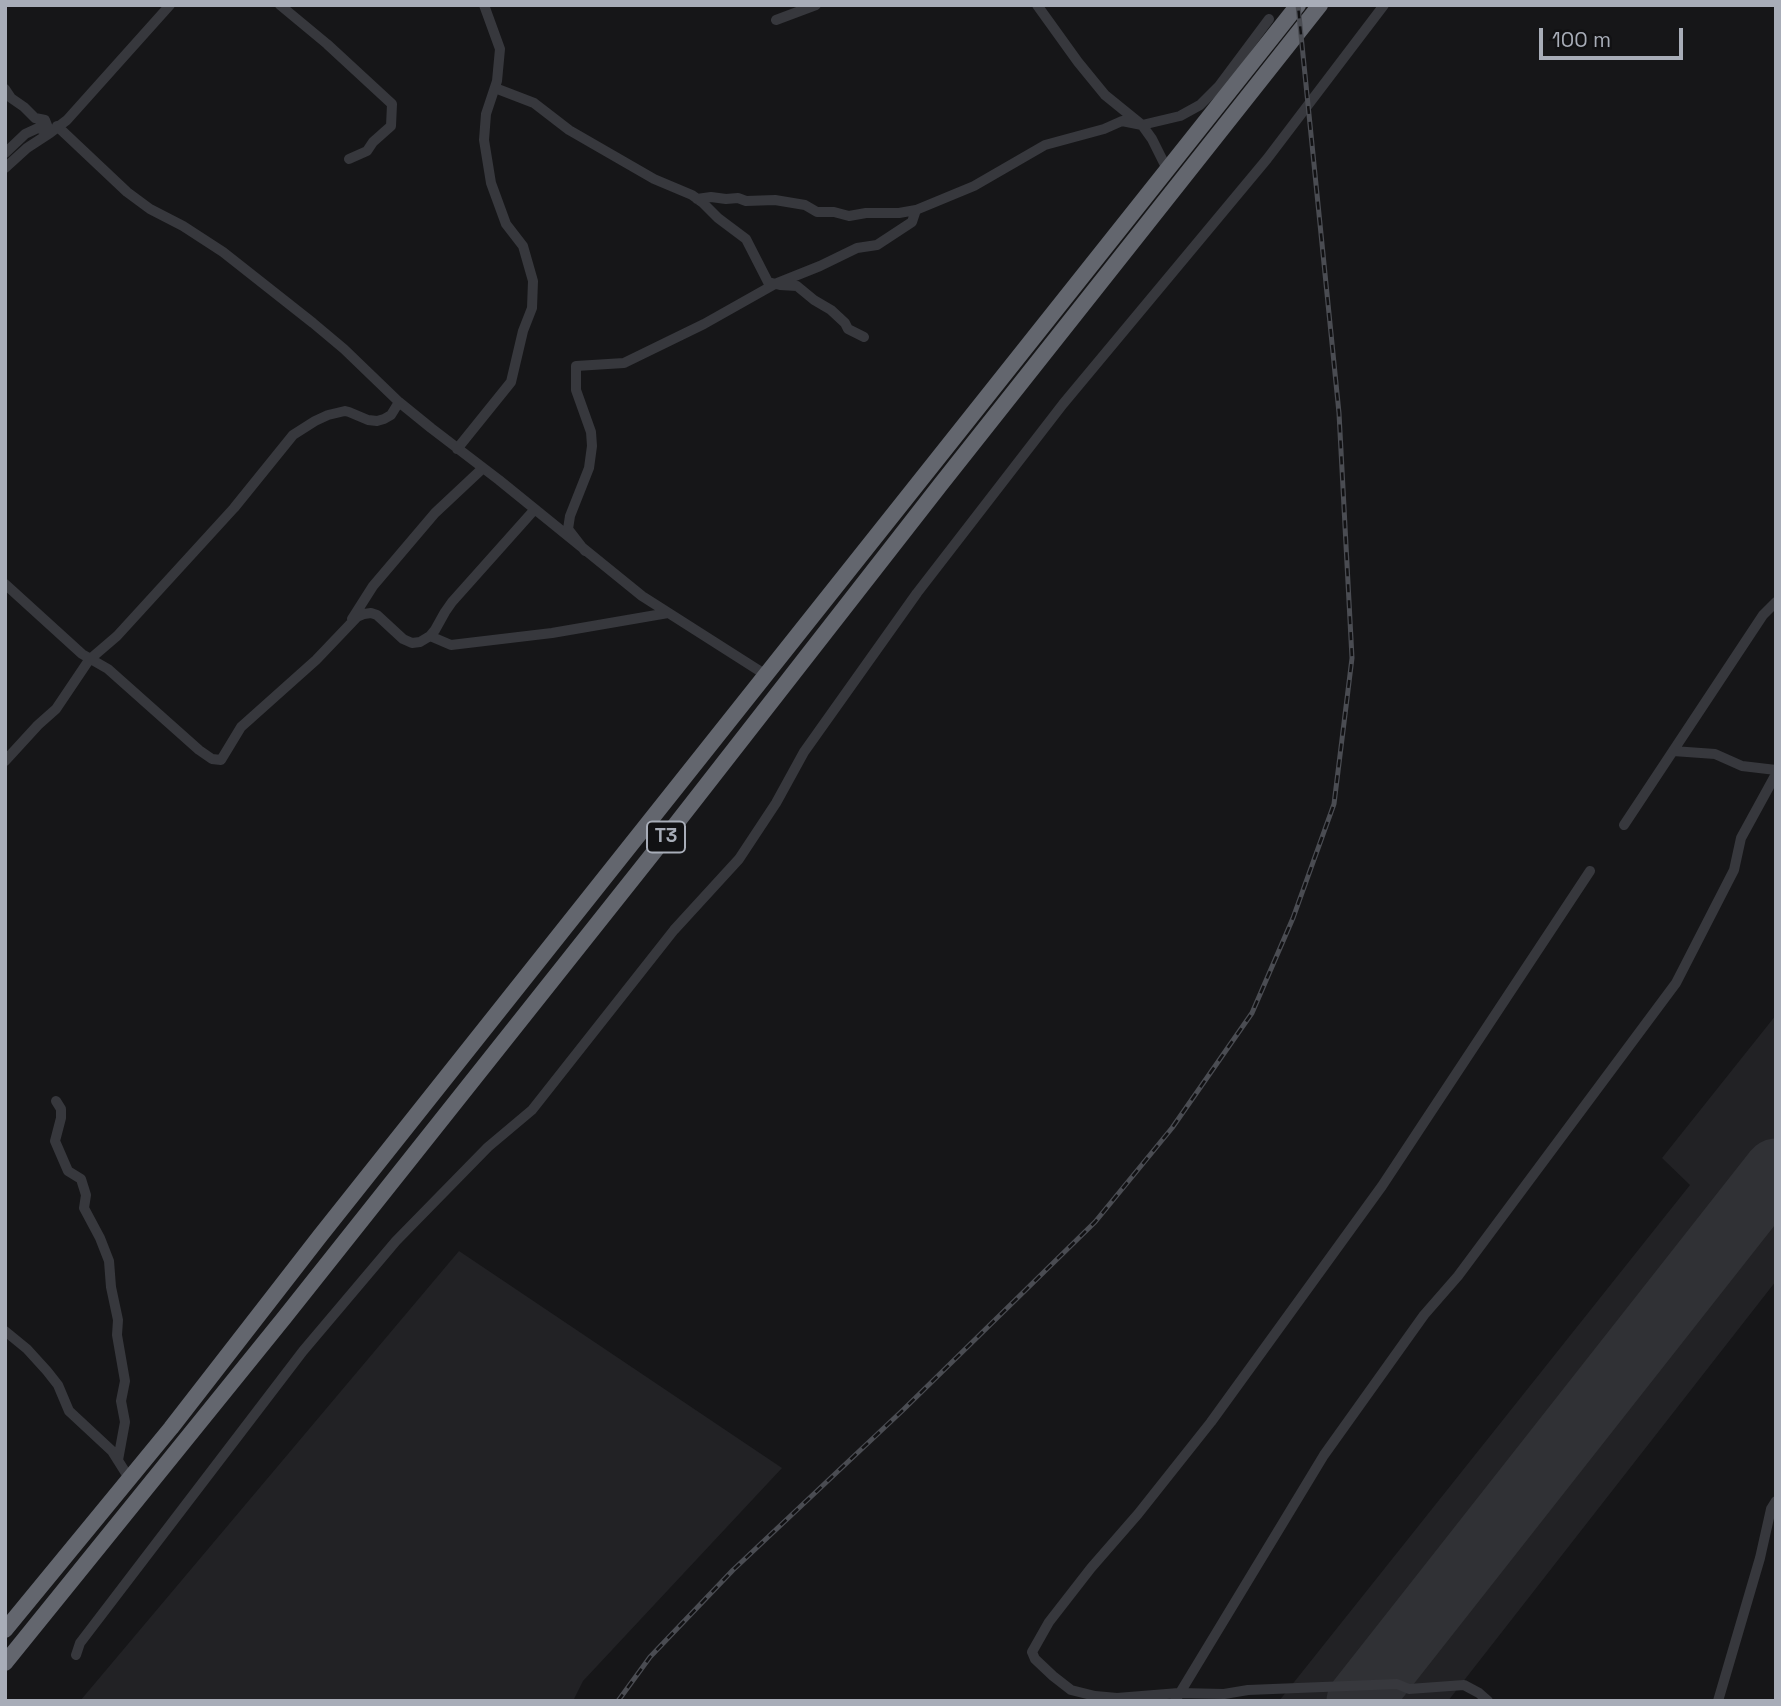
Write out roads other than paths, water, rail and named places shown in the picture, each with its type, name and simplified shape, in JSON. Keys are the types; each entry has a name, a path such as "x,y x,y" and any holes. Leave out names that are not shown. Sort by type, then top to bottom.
{"highway":[{"name":"T3","path":"5,1630 179,1417 328,1225 1298,5"},
{"name":"T3","path":"5,1663 284,1318 658,847 1320,5"}],"street":[{"path":"5,168 27,148 68,120 170,5"},
{"path":"280,5 392,104 391,126 367,151 349,159"},
{"path":"457,449 511,382 531,308 533,281 523,246 506,224 491,183 484,140 486,114 497,81 500,49 484,5"},
{"path":"776,20 816,5"},
{"path":"1037,5 1105,95 1142,125 1167,169"},
{"path":"1269,5 1269,41"},
{"path":"76,1656 80,1643 303,1352 396,1241 488,1147 533,1110 674,930 739,859 776,803 804,752 917,593 1063,404 1267,159 1384,5"},
{"path":"697,199 711,197 746,201 775,200 805,205 817,212 834,212 849,216 866,213 899,214 916,210 974,186 1045,145 1104,129 1122,121 1142,125 1180,116 1200,105 1219,86 1269,19"},
{"path":"495,88 534,103 579,136 654,179 703,203 746,239 768,282 797,286 831,310 848,329 864,337"},
{"path":"5,89 11,98 35,118 45,120 138,200 223,251 344,349 399,402 642,596 766,675"},
{"path":"5,153 25,134 38,128 54,129"},
{"path":"585,551 568,529 570,516 589,468 592,446 576,390 576,366 624,363 704,324 775,284 857,248 877,245 912,222 916,210"},
{"path":"5,761 56,709 90,659 117,636 234,508 293,435 328,415 345,411 368,420 384,419 391,415 399,402"},
{"path":"346,628 373,586 435,513 483,468"},
{"path":"5,584 82,654 108,669 199,750 221,760 240,727 316,660 357,617 371,613 377,615 412,643 430,636 444,612 535,509"},
{"path":"1624,825 1763,615 1776,602"},
{"path":"430,636 452,645 552,633 668,613"},
{"path":"1177,1697 1324,1455 1424,1315 1458,1276 1676,983 1734,870 1741,838 1776,772 1742,766 1715,754 1674,751"},
{"path":"1488,1701 1464,1685 1409,1689 1397,1685 1383,1685 1248,1690 1177,1697 1095,1696 1072,1689 1052,1676 1032,1652 1049,1622 1210,1422 1382,1186 1590,871"},
{"path":"56,1101 61,1109 61,1118 55,1141 68,1171 81,1179 86,1195 85,1208 109,1261 125,1381 121,1401 125,1422 118,1460"},
{"path":"5,1331 27,1349 47,1371 58,1385 69,1411 112,1451 129,1478"},
{"path":"1718,1701 1760,1558 1771,1509 1776,1501"}],"railway":[{"path":"618,1701 650,1657 733,1570 903,1410 1095,1222 1172,1128 1252,1013 1293,918 1334,804 1352,658 1339,413 1298,5"}]}
